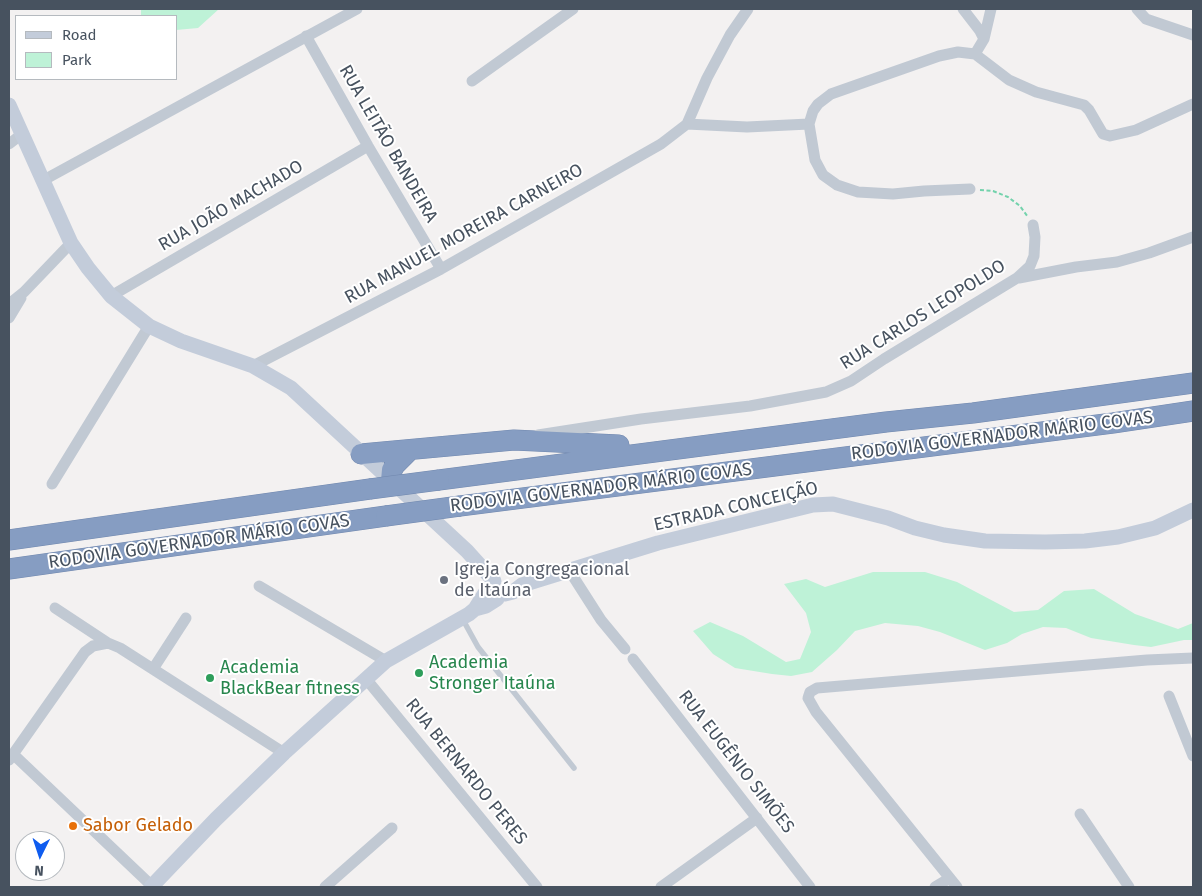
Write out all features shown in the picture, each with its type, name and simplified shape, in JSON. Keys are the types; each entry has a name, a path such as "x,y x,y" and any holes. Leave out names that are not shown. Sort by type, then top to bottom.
{"highway":[{"name":"RODOVIA GOVERNADOR MÁRIO COVAS","path":"9,540 721,442 973,413 1193,383"},
{"name":"RODOVIA GOVERNADOR MÁRIO COVAS","path":"9,569 460,506 1193,411"},
{"path":"958,442 1058,441 1193,425"},
{"path":"361,454 514,440 601,445 721,442"},
{"path":"392,481 392,470 395,464 409,450"}],"main road":[{"path":"9,105 71,243 88,268 112,296 150,326 181,341 253,366 291,388 467,552 496,589 475,609 462,618 386,661 284,753 216,819 152,887"},
{"name":"ESTRADA CONCEIÇÃO","path":"496,589 522,585 658,543 813,505 833,504 944,535 986,541 1045,542 1085,541 1118,537 1155,528 1193,510"}],"street":[{"path":"42,181 357,9"},
{"path":"472,81 573,9"},
{"name":"RUA MANUEL MOREIRA CARNEIRO","path":"253,366 441,269 661,144 687,124 707,78 730,35 748,9"},
{"path":"963,9 984,39"},
{"path":"975,54 984,39 991,9"},
{"path":"1137,9 1146,19 1193,35"},
{"name":"RUA LEITÃO BANDEIRA","path":"306,36 368,146 441,269"},
{"path":"970,189 893,194 858,192 837,185 823,175 815,160 810,124 813,111 818,104 832,94 939,56 958,52 975,54 1009,80 1036,92 1084,106 1089,110 1104,134 1110,136 1136,130 1193,104"},
{"path":"687,124 746,127 810,124"},
{"path":"9,144 22,134"},
{"name":"RUA JOÃO MACHADO","path":"112,296 368,146"},
{"name":"RUA CARLOS LEOPOLDO","path":"514,440 545,433 750,406 826,392 851,381 1017,278 1030,266 1034,256 1035,237 1033,225"},
{"path":"1017,278 1117,262 1193,237"},
{"path":"9,304 24,292 71,243"},
{"path":"9,318 24,292"},
{"path":"52,484 150,326"},
{"path":"569,570 602,620 625,649"},
{"path":"258,586 386,661"},
{"path":"55,608 284,753"},
{"path":"153,669 186,618"},
{"path":"108,643 93,646 85,652 11,757 152,887"},
{"path":"935,887 954,883 816,712 808,698 810,692 817,688 1042,668 1193,658"},
{"name":"RUA EUGÊNIO SIMÕES","path":"633,660 810,887"},
{"name":"RUA BERNARDO PERES","path":"367,680 537,887"},
{"path":"1169,696 1193,756"},
{"path":"1080,814 1129,887"},
{"path":"661,887 757,818"},
{"path":"325,887 392,828"}],"lane":[{"path":"462,618 478,647 574,768"}],"path":[{"path":"970,189 993,191 1008,197 1020,206 1033,225"}],"green space":[{"path":"141,9 219,9 198,28 178,30 178,15 141,15"},
{"path":"873,572 925,572 957,582 1014,612 1038,610 1064,591 1094,589 1135,614 1178,629 1193,623 1193,640 1151,647 1091,638 1066,628 1043,627 1022,634 1007,643 985,650 940,632 918,626 885,623 855,631 812,672 791,676 735,668 713,654 693,631 710,622 743,636 786,662 800,659 811,632 806,613 784,584 806,579 825,587"}],"place":[{"name":"Igreja Congregacional de Itaúna","path":"444,580"},
{"name":"Academia Stronger Itaúna","path":"419,673"},
{"name":"Academia BlackBear fitness","path":"210,678"},
{"name":"Sabor Gelado","path":"73,826"}]}
